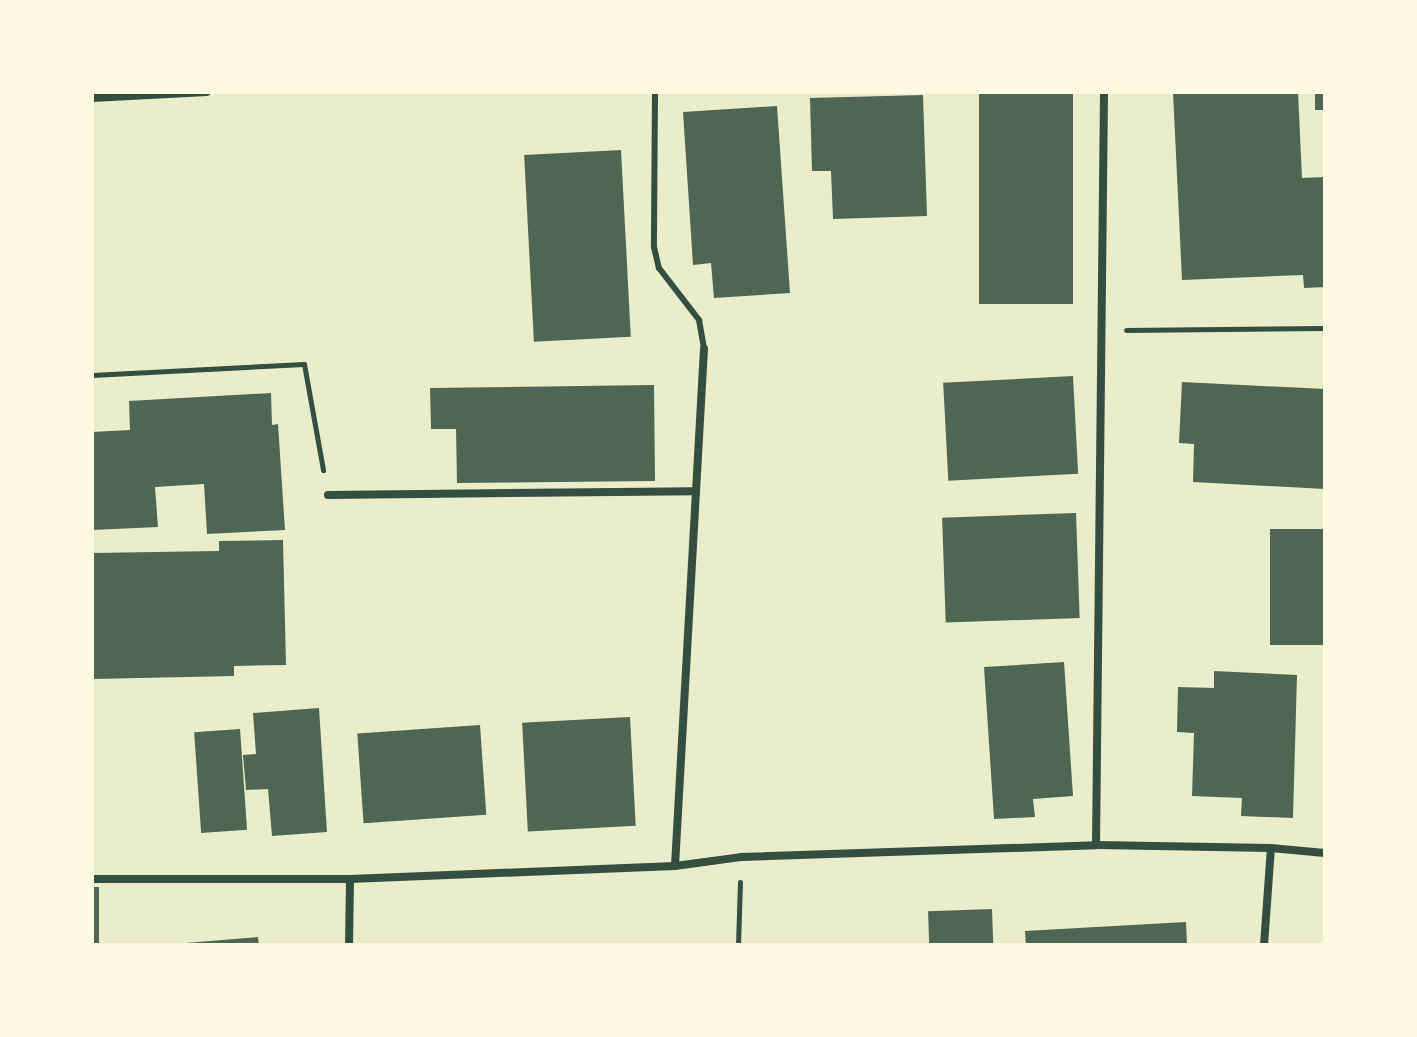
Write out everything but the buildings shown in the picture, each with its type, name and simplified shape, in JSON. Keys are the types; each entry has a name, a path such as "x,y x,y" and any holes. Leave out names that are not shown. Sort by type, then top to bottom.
{"street":[{"path":"92,98 207,92"},
{"path":"1096,845 1104,92"},
{"path":"675,866 704,349"},
{"path":"328,495 696,491"},
{"path":"92,879 350,879 675,866 742,857 1096,845 1271,848 1325,853"},
{"path":"1264,945 1271,848"},
{"path":"349,945 350,879"}],"lane":[{"path":"655,92 654,247 659,268 699,320 704,349"}],"path":[{"path":"1101,330 1325,328"},
{"path":"92,375 304,364 328,495"},
{"path":"738,945 742,857"}]}
